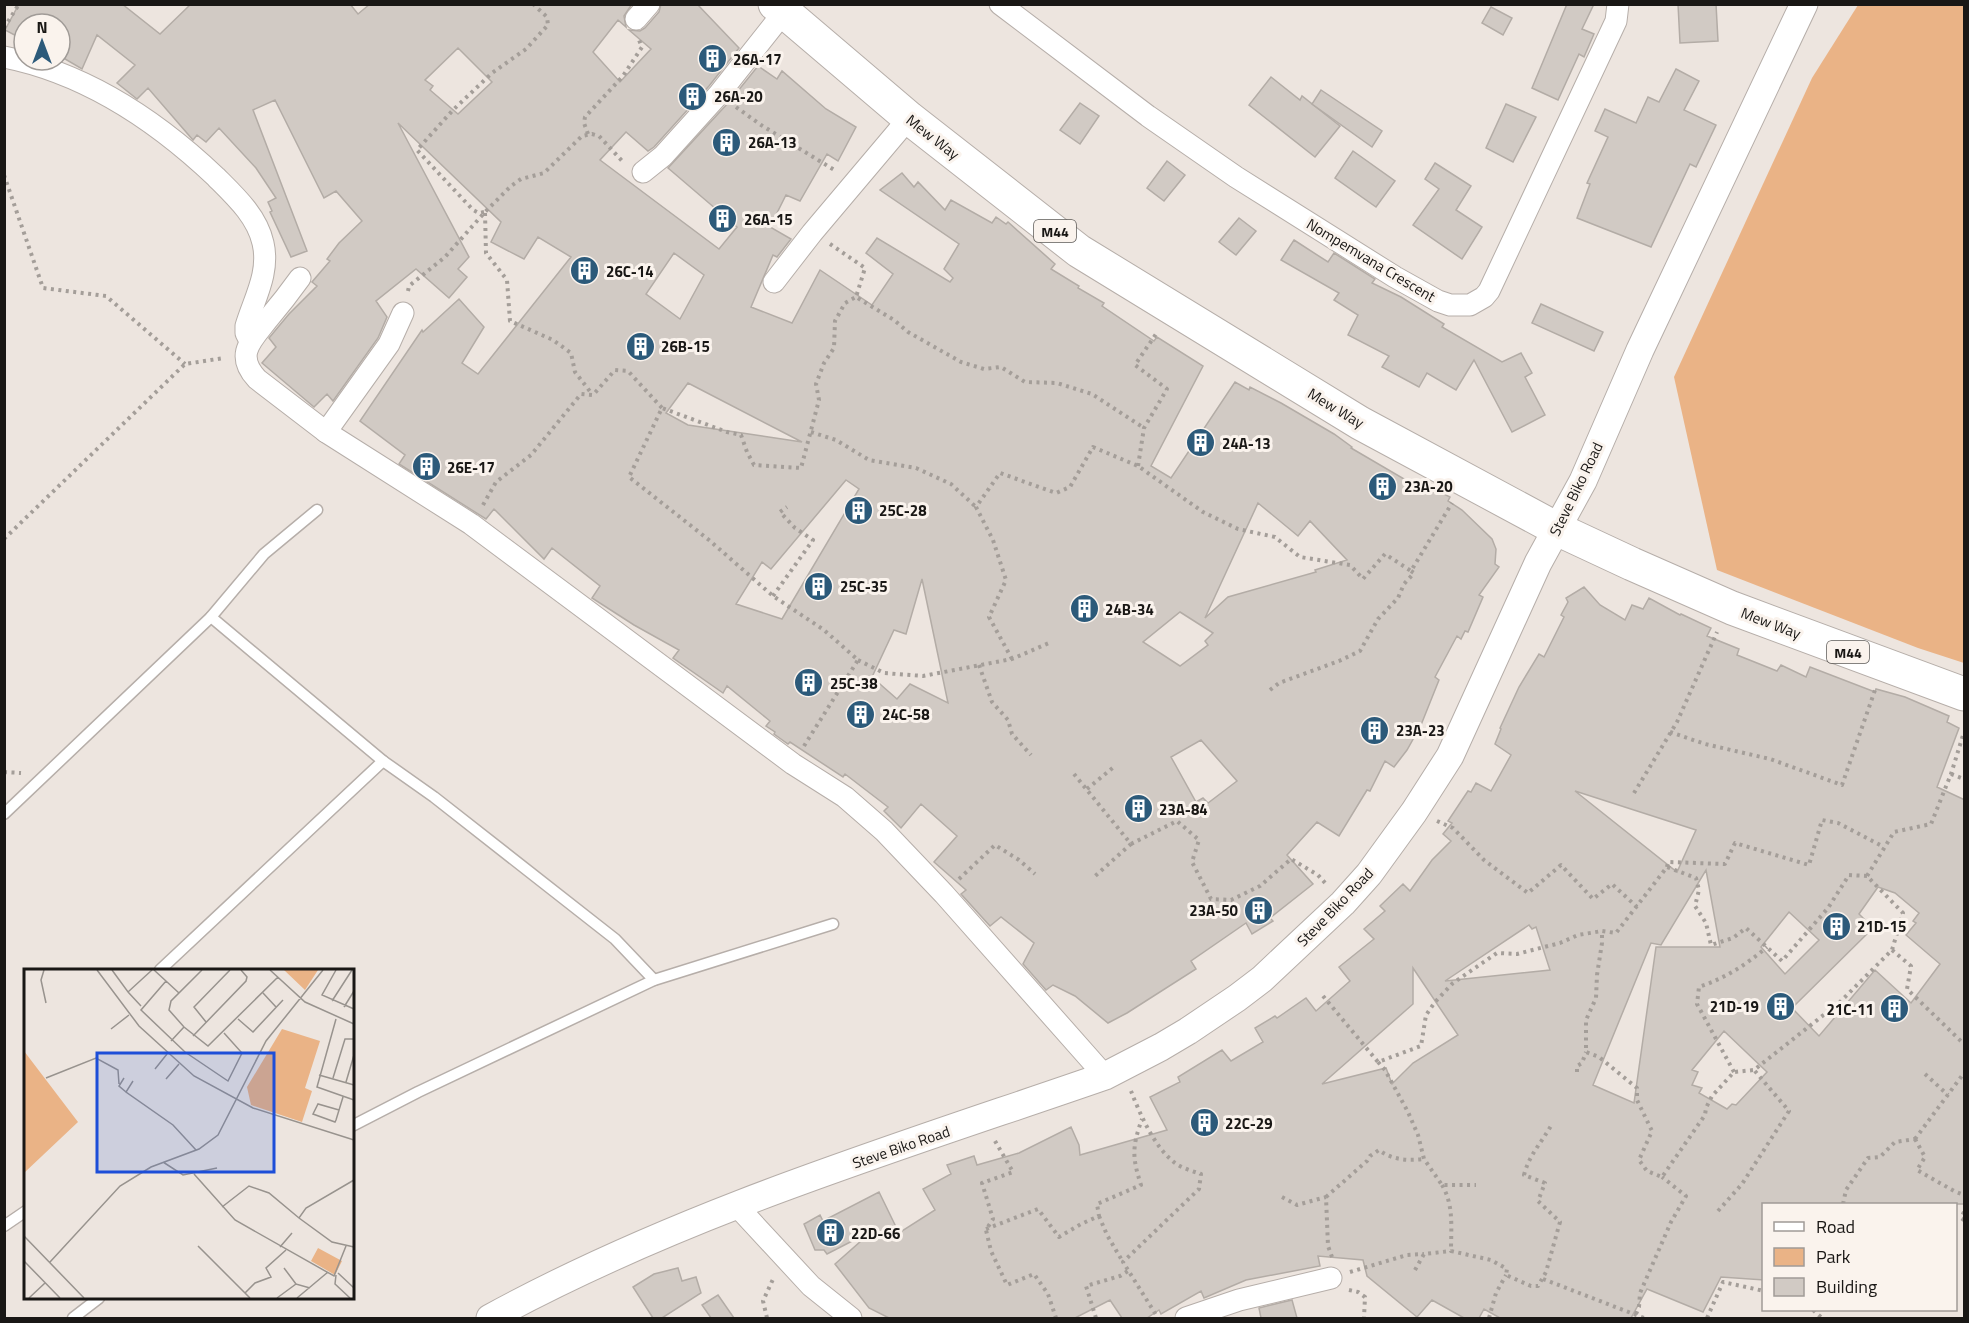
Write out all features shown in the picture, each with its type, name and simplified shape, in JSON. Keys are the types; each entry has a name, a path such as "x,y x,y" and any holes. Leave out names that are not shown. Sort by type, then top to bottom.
{"main road":[{"name":"Mew Way","path":"779,8 909,118 1079,251 1360,423 1557,529 1732,608 1965,694"}],"street":[{"name":"Nompemvana Crescent","path":"1000,4 1148,116 1236,177 1395,277 1438,301 1460,306 1477,301 1489,291 1616,21 1618,4"},
{"name":"Steve Biko Road","path":"490,1318 602,1261 736,1204 1113,1072 1161,1047 1237,998 1262,979 1342,903 1369,874 1414,812 1450,756 1539,563 1583,481 1654,320 1804,4"},
{"path":"643,172 663,156 719,94 779,8"},
{"path":"4,57 44,67 119,101 168,134 231,191 247,210 259,229 265,254 265,270 246,326 248,368 256,380 326,432 471,524 793,764 845,797 884,831 1113,1072"},
{"path":"774,282 812,233 909,118"},
{"path":"248,348 300,278"},
{"path":"326,432 388,344 403,313"},
{"path":"736,1204 811,1286 851,1318"},
{"path":"1186,1318 1239,1300 1331,1278"}],"lane":[{"path":"4,814 211,617 264,554 317,510"},
{"path":"211,617 383,761 434,797 615,939 654,980"},
{"path":"161,969 383,761"},
{"path":"354,1125 418,1092 654,980 833,924"},
{"path":"4,1226 24,1212"},
{"path":"73,1318 98,1299"}],"path":[{"path":"4,28 18,4"},
{"path":"485,212 478,213 473,210 417,150 453,110 492,73 526,49 548,24 547,17 533,4"},
{"path":"588,134 584,123 585,117 623,76 642,47 639,40 639,28 643,12"},
{"path":"719,94 761,125 856,182"},
{"path":"403,313 409,286 445,257 485,212 516,182 544,172 580,137 588,134 599,136 630,169 643,172"},
{"path":"4,175 43,288 106,296 185,364"},
{"path":"485,212 486,254 507,280 510,321 553,340 571,353 575,372 593,394"},
{"path":"804,473 801,468 819,400 816,384 824,363 834,348 835,321 845,303 856,297 865,268 812,233"},
{"path":"856,297 894,320 908,332 961,362 984,369 1001,367 1025,382 1057,383 1092,394 1144,428"},
{"path":"1138,466 1144,428 1167,389 1135,365 1161,327"},
{"path":"4,539 185,364 248,348"},
{"path":"471,524 496,482 531,455 581,394 593,394 615,370 628,371 662,408 741,435 754,465 801,468"},
{"path":"662,408 629,477 709,540 773,596 824,630 858,660 884,674 922,675 1012,659 1049,643"},
{"path":"811,432 836,440 869,460 916,468 951,484 976,507 993,540 1006,580 989,616 1012,659"},
{"path":"976,507 1000,473 1056,493 1070,487 1093,447 1138,466 1203,512 1238,529 1275,537 1300,557 1350,565 1362,579 1385,554 1414,573 1404,584 1398,598 1378,619 1360,651 1279,683 1270,690"},
{"path":"1411,571 1452,503"},
{"path":"773,596 813,540 795,528 780,512 786,507"},
{"path":"1634,794 1671,732 1716,632 1732,608"},
{"path":"793,764 858,660"},
{"path":"979,665 992,702 1008,720 1012,734 1031,755"},
{"path":"1671,732 1705,744 1770,759 1842,785 1876,689"},
{"path":"1868,876 1893,832 1931,824 1965,732"},
{"path":"1087,789 1115,766"},
{"path":"1074,774 1131,844"},
{"path":"1951,774 1965,779"},
{"path":"1414,812 1453,828 1484,860 1528,893 1561,865 1593,899 1612,884 1637,907"},
{"path":"1378,1062 1421,1046 1426,1015 1435,1002 1453,983 1497,953 1517,954 1560,944 1578,935 1602,931 1616,933 1667,867 1668,862 1725,864 1735,843 1809,865 1822,820 1838,823 1884,847"},
{"path":"1094,878 1131,844 1177,821 1199,840 1192,862 1211,899 1231,900 1260,886 1291,859 1318,875 1342,903"},
{"path":"944,894 995,845 1019,860 1035,874"},
{"path":"1662,1177 1705,1115 1712,1096 1734,1072 1754,1070 1840,1002 1892,950 1903,913 1868,876 1849,875 1828,908 1782,961 1746,928 1733,938 1711,945 1706,923 1695,906 1699,890 1696,878 1667,867"},
{"path":"1577,1072 1577,1066 1582,1064 1586,1052 1586,1020 1596,998 1602,931"},
{"path":"1734,1072 1696,1004 1699,987 1717,981 1748,963 1767,947"},
{"path":"1892,950 1911,966 1907,989 1965,1044"},
{"path":"1323,996 1385,1070 1408,1112 1418,1135 1424,1159 1447,1194 1451,1213 1450,1251"},
{"path":"1586,1052 1599,1057 1637,1088 1637,1100 1652,1131 1640,1163 1647,1171 1662,1177 1686,1196 1671,1222 1640,1293 1636,1314"},
{"path":"1718,1211 1742,1184 1789,1111 1754,1070"},
{"path":"1113,1072 1159,1144 1175,1163 1201,1174 1199,1189 1123,1262"},
{"path":"1843,1203 1846,1190 1868,1158 1880,1157 1895,1142 1915,1140 1965,1073"},
{"path":"1925,1074 1948,1095"},
{"path":"982,1119 1013,1172 982,1183 993,1219 986,1230 991,1251 1007,1286 1034,1274 1048,1294 1056,1318"},
{"path":"1142,1119 1134,1142 1133,1159 1140,1185 1097,1204 1107,1235 1158,1318"},
{"path":"1506,1275 1531,1286 1538,1286 1543,1279 1556,1243 1560,1222 1539,1201 1545,1183 1524,1175 1537,1144 1552,1124"},
{"path":"1915,1140 1925,1157 1917,1170 1965,1195"},
{"path":"1282,1197 1296,1204 1326,1197 1379,1150 1392,1158 1411,1161 1424,1159"},
{"path":"1442,1185 1476,1185"},
{"path":"1326,1197 1328,1246 1334,1262 1331,1278 1336,1287 1358,1292 1365,1297 1364,1318"},
{"path":"986,1230 1038,1209 1059,1238 1099,1216"},
{"path":"1965,1212 1961,1218 1965,1220"},
{"path":"1331,1278 1407,1255 1450,1251 1491,1260 1507,1269 1496,1293 1489,1318"},
{"path":"767,1318 763,1300 782,1254"},
{"path":"1415,1270 1424,1254"},
{"path":"1096,1318 1086,1286 1120,1276 1128,1271"},
{"path":"1543,1279 1644,1318"},
{"path":"1707,1318 1723,1282 1762,1291"}],"green space":[{"path":"1858,5 1964,5 1964,663 1918,648 1717,570 1674,377 1812,78"}],"building":[{"path":"19,4 122,4 160,34 191,4 350,4 358,14 370,4 632,4 624,16 626,27 618,20 593,52 620,82 651,49 629,30 640,31 645,28 659,12 661,4 697,4 739,48 709,86 654,147 648,151 626,132 600,160 719,249 737,227 668,168 729,102 758,66 777,79 782,71 826,109 856,127 838,161 827,154 800,201 786,195 770,227 791,239 777,257 773,255 751,307 792,323 820,270 872,305 893,274 866,253 877,238 950,282 953,278 944,269 959,244 880,190 902,173 914,187 918,182 945,210 951,200 992,223 996,217 1006,224 1008,222 1055,264 1051,269 1104,303 1102,306 1154,341 1157,337 1203,366 1151,466 1171,478 1235,382 1281,403 1421,489 1424,484 1450,497 1448,501 1462,510 1492,539 1496,549 1495,564 1499,567 1479,595 1483,597 1468,632 1465,631 1461,639 1457,636 1435,677 1439,680 1421,725 1407,750 1394,767 1385,761 1370,791 1367,790 1339,836 1317,822 1287,855 1313,884 1270,918 1273,921 1252,934 1246,923 1191,961 1196,969 1108,1023 1075,996 1053,985 1046,990 1023,964 1034,943 1001,917 990,926 961,894 966,890 934,862 957,836 921,804 901,828 884,811 888,807 845,774 843,777 774,734 775,732 766,726 770,721 727,686 723,693 673,658 679,650 592,598 600,586 552,548 544,559 494,509 486,519 399,464 405,455 360,421 422,330 423,332 459,299 484,327 462,363 478,374 571,257 538,237 524,259 491,242 501,222 398,123 469,257 458,269 467,277 449,298 416,269 376,301 387,317 378,338 333,401 327,394 314,407 262,363 276,347 269,338 317,286 312,282 330,261 327,259 339,243 362,221 336,191 324,198 275,100 253,110 307,251 291,257 270,212 272,211 268,202 276,198 256,168 219,128 206,142 197,135 193,140 148,88 137,99 117,83 135,65 97,35 82,69 72,63 72,12 15,12","holes":["458,48 492,82 458,114 430,90 433,86 425,80","674,253 704,275 680,319 646,294","688,383 802,442 688,425 666,413","846,480 859,489 782,619 736,604 762,562 771,569","1258,503 1298,536 1310,521 1347,560 1315,570 1316,572 1228,597 1205,618","922,579 948,703 910,684 897,699 872,677 894,630 906,634","1180,612 1213,633 1205,641 1208,645 1180,666 1143,642","1201,740 1237,781 1208,803 1203,798 1196,802 1171,757"]},
{"path":"1567,4 1594,4 1582,29 1594,34 1584,57 1579,54 1558,100 1532,88"},
{"path":"1678,4 1716,4 1718,41 1680,43"},
{"path":"1491,7 1512,18 1503,35 1482,23"},
{"path":"12,17 12,34 5,30"},
{"path":"1676,69 1699,81 1684,110 1716,125 1696,167 1690,164 1651,247 1577,218 1590,184 1587,183 1608,137 1595,131 1605,109 1636,123 1648,97 1659,102"},
{"path":"1271,77 1300,100 1302,96 1340,126 1315,157 1249,105"},
{"path":"1321,90 1382,131 1372,147 1312,104"},
{"path":"1080,103 1099,116 1080,144 1060,130"},
{"path":"1506,104 1536,117 1513,162 1486,148"},
{"path":"1353,151 1395,181 1376,207 1335,178"},
{"path":"1167,161 1185,175 1164,201 1147,188"},
{"path":"1435,163 1471,186 1456,210 1482,227 1462,259 1413,225 1439,189 1425,179"},
{"path":"1239,218 1256,231 1236,255 1219,242"},
{"path":"1294,240 1328,262 1334,253 1375,279 1372,283 1401,297 1444,324 1442,327 1502,362 1521,353 1532,373 1525,377 1545,415 1512,432 1474,360 1456,390 1427,373 1419,387 1382,367 1389,356 1348,335 1358,315 1334,300 1339,293 1281,260"},
{"path":"1541,304 1603,332 1594,351 1532,323"},
{"path":"1584,587 1600,605 1625,620 1632,605 1643,609 1649,598 1680,615 1711,628 1707,636 1739,649 1737,655 1777,671 1781,665 1806,677 1810,667 1875,692 1876,689 1905,697 1949,716 1947,722 1959,728 1937,787 1965,800 1965,1204 1762,1203 1762,1280 1721,1277 1703,1312 1647,1289 1631,1318 1500,1318 1484,1309 1479,1318 1464,1318 1432,1300 1417,1317 1367,1276 1363,1260 1318,1256 1320,1266 1246,1280 1204,1298 1201,1291 1161,1314 1159,1310 1147,1318 1122,1318 1110,1300 1075,1318 889,1318 869,1308 835,1264 862,1240 860,1237 827,1254 824,1250 815,1250 804,1224 820,1215 823,1221 879,1192 899,1233 935,1210 923,1189 951,1174 947,1165 974,1156 977,1165 1019,1153 1071,1127 1079,1145 1080,1155 1167,1130 1150,1097 1180,1082 1178,1077 1222,1050 1231,1061 1263,1042 1255,1028 1275,1016 1277,1018 1306,998 1316,1011 1350,981 1339,967 1374,939 1364,929 1385,911 1380,906 1403,884 1410,891 1432,860 1451,841 1443,834 1452,823 1448,821 1468,791 1471,792 1476,783 1491,791 1511,755 1495,744 1500,728 1519,687 1539,654 1544,657 1564,617 1561,615 1568,602 1566,598","holes":["1575,791 1696,830 1677,872","1706,870 1720,947 1656,947 1634,1103 1593,1085 1651,943 1661,945","1878,887 1895,893 1919,913 1913,921 1916,923 1906,935 1940,964 1911,1003 1875,970 1819,1036 1792,1008 1873,928 1859,914","1789,912 1819,940 1785,974 1761,947","1529,925 1532,929 1536,927 1550,970 1445,981","1413,968 1458,1035 1413,1063 1392,1084 1386,1068 1322,1084 1413,1004","1724,1031 1767,1072 1736,1105 1732,1104 1727,1109 1699,1093 1702,1088 1692,1085 1698,1072 1692,1070"]},
{"path":"678,1268 682,1281 696,1277 701,1293 662,1318 653,1318 633,1287 654,1274"},
{"path":"718,1295 734,1318 711,1318 702,1305"},
{"path":"1292,1300 1297,1318 1261,1318 1259,1308"}],"place":[{"name":"26A-17","path":"712,59"},
{"name":"26A-20","path":"693,96"},
{"name":"26A-13","path":"727,142"},
{"name":"26A-15","path":"723,219"},
{"name":"26C-14","path":"585,271"},
{"name":"26B-15","path":"640,346"},
{"name":"24A-13","path":"1201,443"},
{"name":"26E-17","path":"426,467"},
{"name":"23A-20","path":"1383,486"},
{"name":"25C-28","path":"858,510"},
{"name":"25C-35","path":"819,586"},
{"name":"24B-34","path":"1084,609"},
{"name":"25C-38","path":"809,683"},
{"name":"24C-58","path":"861,714"},
{"name":"23A-23","path":"1375,730"},
{"name":"23A-84","path":"1138,809"},
{"name":"23A-50","path":"1259,910"},
{"name":"21D-15","path":"1836,926"},
{"name":"21D-19","path":"1780,1006"},
{"name":"21C-11","path":"1895,1009"},
{"name":"22C-29","path":"1204,1123"},
{"name":"22D-66","path":"830,1233"}]}
